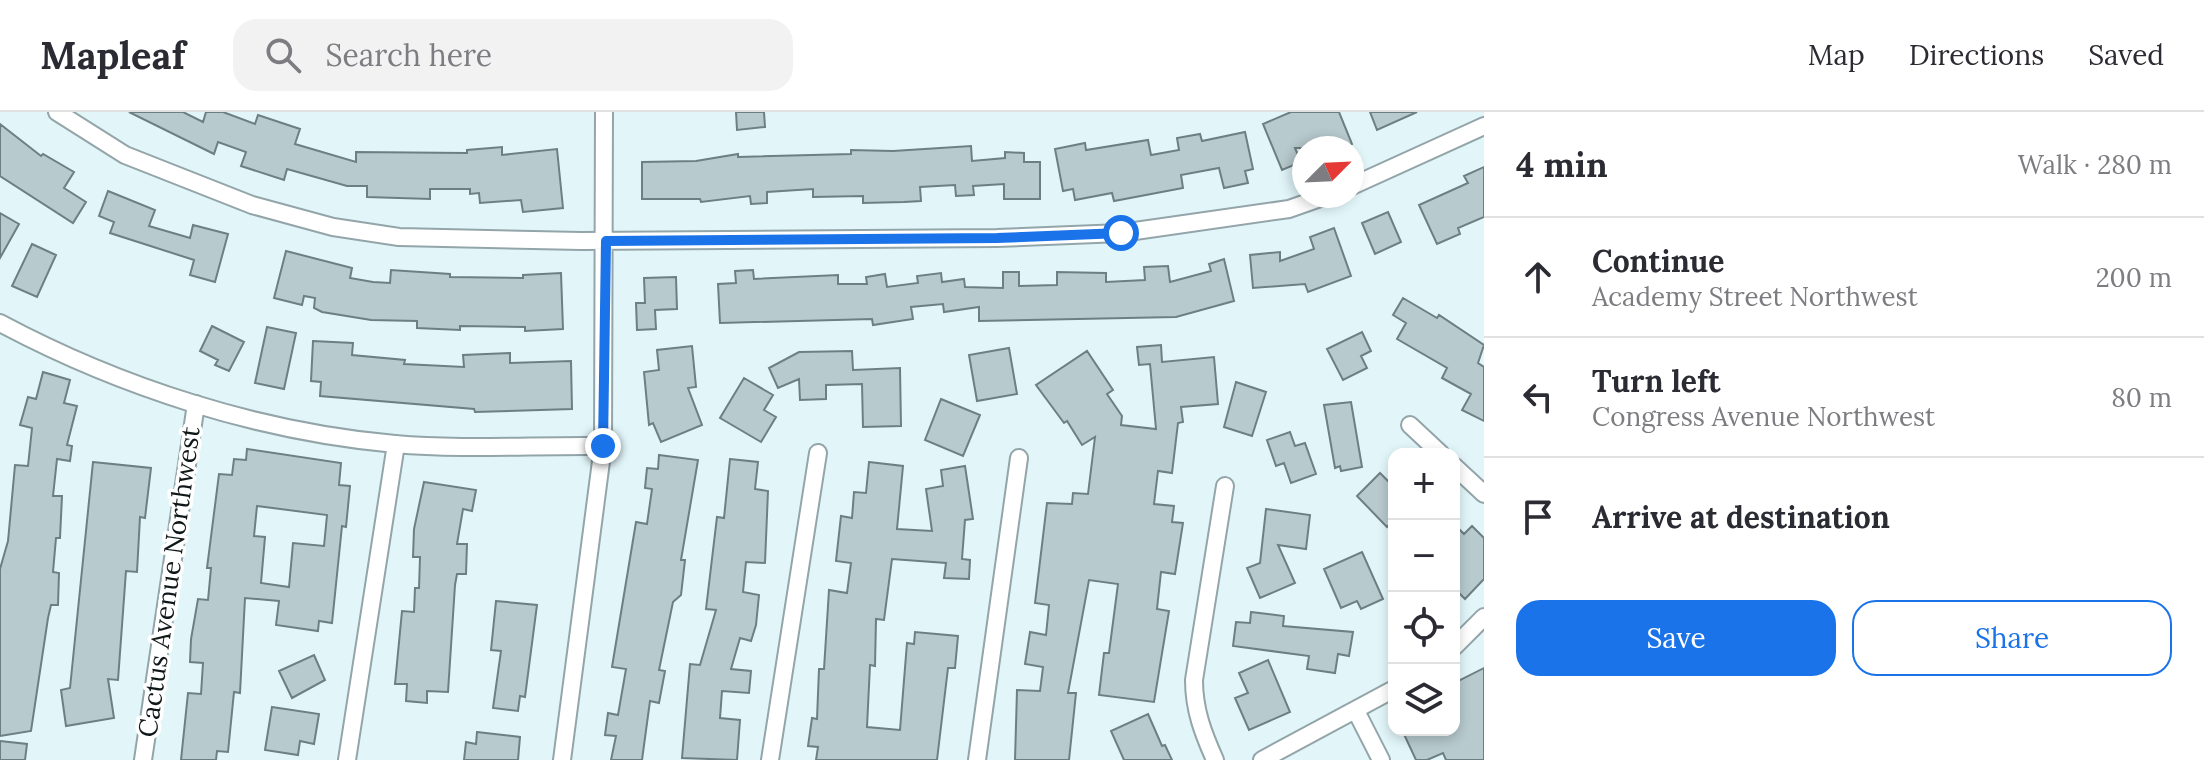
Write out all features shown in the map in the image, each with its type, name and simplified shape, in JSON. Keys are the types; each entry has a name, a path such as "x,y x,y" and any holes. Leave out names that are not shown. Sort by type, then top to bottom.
{"street":[{"path":"57,112 125,155 178,178 252,205 333,227 399,237 454,241 997,238 1121,233 1292,208"},
{"path":"562,760 603,446 604,112"},
{"path":"1364,181 1484,126"},
{"path":"1,328 196,404 294,429 396,444 603,446"},
{"name":"Cactus Avenue Northwest","path":"143,760 196,404"},
{"path":"1410,425 1435,448"},
{"path":"347,760 396,444"},
{"path":"770,760 818,453"},
{"path":"977,760 1019,458"},
{"path":"1460,472 1484,494"},
{"path":"1215,760 1198,716 1194,680 1225,486"},
{"path":"1460,641 1484,617"},
{"path":"1262,760 1388,692"},
{"path":"1356,711 1381,760"}],"building":[{"path":"129,112 183,112 203,122 206,112 223,112 255,124 258,115 300,129 295,144 356,162 356,152 467,153 467,150 502,147 502,155 557,149 563,208 523,212 521,200 480,203 479,193 470,194 470,189 430,189 430,199 367,197 367,186 347,186 287,169 284,180 241,166 246,152 218,142 214,154"},
{"path":"736,112 764,112 765,127 737,130"},
{"path":"1291,112 1339,112 1349,136 1292,136 1292,166 1282,170 1263,124"},
{"path":"1370,112 1417,112 1377,130"},
{"path":"0,124 41,156 43,154 74,172 64,188 86,202 73,223 0,176"},
{"path":"1245,132 1253,169 1245,171 1248,183 1224,188 1219,168 1181,175 1183,188 1114,201 1112,193 1075,200 1073,189 1063,191 1055,149 1085,143 1086,150 1148,140 1151,155 1179,150 1177,138 1200,134 1202,141"},
{"path":"971,146 972,161 1005,158 1005,152 1024,153 1024,162 1040,162 1040,199 1004,199 1004,184 973,186 974,195 956,196 955,185 920,187 921,201 904,202 863,203 863,196 813,197 813,189 767,192 767,203 751,204 750,196 701,202 700,199 642,199 642,162 696,161 738,154 738,157 851,154 851,150"},
{"path":"1484,167 1484,217 1458,228 1460,234 1437,244 1419,205 1468,183 1464,176"},
{"path":"108,191 155,210 149,226 190,238 193,225 228,234 215,282 190,275 194,260 110,233 114,222 99,216"},
{"path":"1388,212 1401,242 1375,254 1362,223"},
{"path":"0,213 19,224 0,258"},
{"path":"1334,228 1351,276 1308,292 1305,284 1253,288 1250,255 1280,252 1280,261 1314,249 1310,237"},
{"path":"32,244 56,255 37,297 12,286"},
{"path":"286,251 352,268 350,278 373,282 390,283 391,270 450,274 450,277 523,278 523,275 561,273 563,329 417,328 417,321 371,320 322,312 314,308 315,298 304,296 302,305 274,298"},
{"path":"1224,259 1234,301 1176,317 979,321 979,307 944,312 943,304 911,307 913,319 873,325 872,319 720,323 718,284 736,283 735,271 753,270 754,279 838,275 838,284 867,284 866,277 885,274 887,287 918,283 917,276 941,273 942,282 964,279 965,287 1003,288 1003,272 1019,272 1019,286 1057,285 1057,272 1106,273 1106,282 1145,280 1144,267 1168,266 1170,282 1211,271 1209,264"},
{"path":"676,277 677,309 655,310 656,329 637,330 636,303 645,303 644,278"},
{"path":"1403,298 1437,318 1439,315 1484,345 1478,363 1484,367 1484,421 1462,410 1471,394 1442,378 1447,368 1397,339 1406,323 1393,315"},
{"path":"212,326 244,342 229,371 215,365 218,360 200,351"},
{"path":"267,327 296,333 284,389 255,383"},
{"path":"1362,332 1371,351 1361,356 1367,368 1343,380 1327,349"},
{"path":"313,341 353,343 352,355 405,360 404,364 464,367 463,355 510,353 510,363 571,361 572,409 475,412 474,409 320,396 321,382 311,381"},
{"path":"1161,345 1162,362 1214,357 1218,404 1181,407 1183,422 1178,423 1172,473 1158,471 1154,504 1174,506 1172,522 1183,523 1175,574 1161,572 1157,609 1169,611 1154,702 1099,695 1104,653 1109,653 1118,584 1089,580 1068,693 1076,693 1069,760 1015,760 1017,690 1040,691 1043,667 1025,664 1030,632 1046,635 1049,605 1035,603 1047,503 1072,504 1073,493 1088,494 1095,437 1082,445 1067,421 1064,423 1036,385 1087,351 1113,390 1107,394 1122,416 1121,425 1156,429 1150,364 1139,365 1137,347"},
{"path":"692,346 696,387 688,388 702,425 661,442 653,423 649,425 644,372 659,370 657,350"},
{"path":"1009,348 1017,394 977,401 969,355"},
{"path":"852,351 853,370 900,368 901,426 863,427 862,384 826,385 826,399 800,400 799,379 778,388 769,368 799,352"},
{"path":"43,372 70,380 64,403 77,406 67,445 72,446 70,461 57,459 53,496 62,496 60,538 56,538 53,572 59,573 58,605 51,605 48,618 31,731 0,736 0,569 8,541 15,465 28,466 32,428 20,425 28,397 36,399"},
{"path":"744,378 773,395 764,410 776,417 761,442 720,418"},
{"path":"1236,382 1266,392 1252,436 1224,427"},
{"path":"941,399 980,415 963,456 925,440"},
{"path":"1351,402 1362,467 1341,471 1340,466 1335,468 1324,405"},
{"path":"1290,432 1295,446 1305,443 1316,474 1291,483 1284,463 1276,466 1267,440"},
{"path":"247,449 341,463 339,485 350,486 346,527 342,526 332,623 319,621 318,631 276,625 279,601 245,598 240,693 234,692 228,752 217,751 216,760 181,760 188,693 201,694 203,663 190,662 191,639 198,599 208,600 211,568 207,568 219,474 232,475 234,459 246,460","holes":["257,506 327,515 324,546 293,543 289,587 261,583 265,537 254,536"]},
{"path":"659,455 698,460 681,560 685,560 681,595 673,602 659,670 665,671 659,703 650,701 642,760 611,760 616,736 605,735 608,713 618,715 626,669 612,667 636,522 647,524 652,489 645,488 647,468 658,469"},
{"path":"730,459 758,462 755,489 768,491 765,563 746,562 743,592 759,595 756,625 751,641 740,638 731,669 751,671 749,693 722,691 720,718 740,720 737,760 682,758 690,664 700,665 716,610 706,609 717,517 724,518"},
{"path":"93,462 151,468 145,518 140,517 137,572 126,571 118,680 108,679 114,718 66,726 61,690 70,688"},
{"path":"869,462 903,466 897,529 932,531 926,489 943,486 941,470 965,466 973,519 965,520 962,559 970,560 969,579 944,578 946,563 892,559 884,620 876,619 875,666 870,665 867,727 900,730 907,643 914,644 915,632 958,636 955,668 948,668 937,760 816,760 818,747 808,746 812,718 817,719 819,669 824,669 829,590 847,593 851,563 836,561 841,516 852,518 854,492 866,493"},
{"path":"1380,473 1388,481 1387,527 1357,496"},
{"path":"424,482 476,490 472,511 463,509 457,544 467,544 466,574 457,574 455,585 448,692 427,691 427,703 406,701 407,684 395,684 402,611 414,612 415,588 419,588 420,557 413,557 414,529"},
{"path":"1266,509 1310,515 1306,549 1278,545 1295,583 1260,598 1247,568 1260,563"},
{"path":"1472,526 1484,538 1484,579 1465,599 1460,594 1460,530 1464,534"},
{"path":"1362,552 1383,599 1361,609 1357,601 1341,608 1324,569"},
{"path":"496,601 537,605 525,697 520,696 518,711 493,708 501,651 491,650"},
{"path":"1251,612 1284,616 1283,626 1353,632 1349,656 1338,654 1335,673 1307,669 1309,656 1233,646 1236,622 1250,623"},
{"path":"314,655 325,680 292,698 279,671"},
{"path":"1268,660 1290,712 1249,730 1235,698 1248,693 1239,673"},
{"path":"1484,668 1484,760 1446,760 1443,753 1427,760 1416,760 1405,736 1460,736 1460,680"},
{"path":"272,707 319,714 314,744 300,741 298,755 265,750"},
{"path":"1148,714 1172,760 1124,760 1111,731"},
{"path":"477,732 520,737 518,760 464,760 466,742 476,744"},
{"path":"0,741 27,744 25,760 0,760"}],"route":[{"path":"603,446 606,241 997,238 1121,233"}]}
